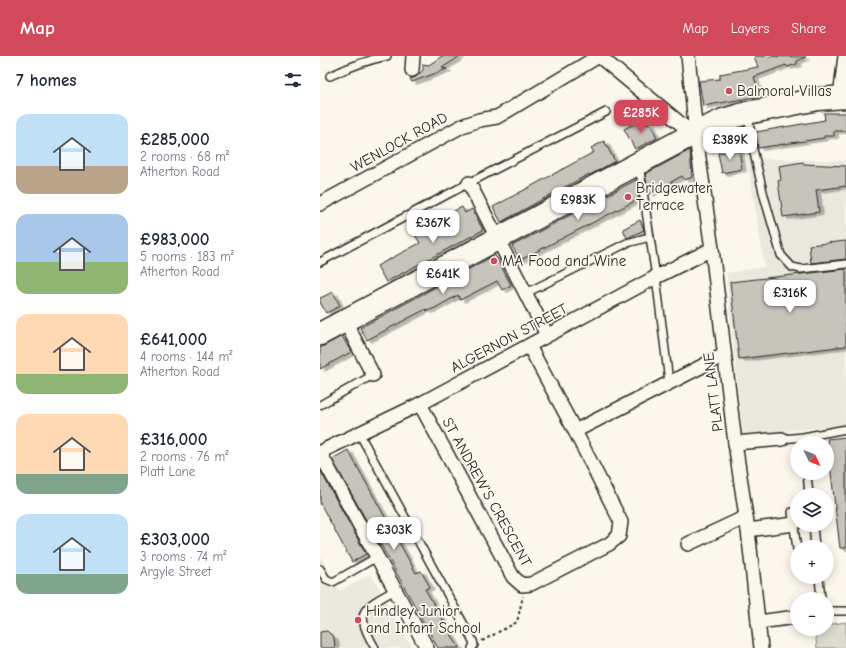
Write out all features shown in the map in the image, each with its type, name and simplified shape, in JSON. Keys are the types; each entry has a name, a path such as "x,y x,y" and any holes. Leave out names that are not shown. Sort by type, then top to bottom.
{"highway":[{"path":"322,330 345,321 693,134 723,120 747,113 818,99 843,97"}],"street":[{"path":"412,70 413,56"},
{"path":"599,56 693,134"},
{"name":"WENLOCK ROAD","path":"320,204 462,126 479,120 497,117 599,56"},
{"name":"PLATT LANE","path":"688,56 695,124 693,134 697,144 712,249 735,443 748,530 761,648"},
{"path":"843,97 845,56"},
{"path":"469,183 547,335"},
{"name":"ALGERNON STREET","path":"320,453 420,404 656,277 712,249"},
{"path":"345,321 373,375"},
{"name":"ST ANDREW'S CRESCENT","path":"420,404 513,577 522,585 531,584 609,544 618,536 621,522 576,431 529,346"},
{"path":"576,431 724,355"},
{"path":"735,443 782,439"},
{"path":"320,453 427,648"},
{"path":"688,544 746,517"},
{"path":"748,530 790,519"},
{"path":"758,622 790,617"}],"lane":[{"path":"330,76 350,66 387,56"},
{"path":"320,262 606,112"},
{"path":"747,113 753,149 764,196 781,255 792,266 801,269 846,264"},
{"path":"639,163 656,277 669,382"},
{"path":"526,294 627,242 650,237"},
{"path":"320,405 373,375"},
{"path":"819,436 846,429"},
{"path":"359,433 473,641 473,647"},
{"path":"782,439 790,439"},
{"path":"320,569 326,579 333,582 377,557"},
{"path":"375,648 364,626 364,612 368,605 395,590"},
{"path":"834,611 846,611"}],"path":[{"path":"473,647 517,622 526,584"}],"shaded area":[{"path":"747,158 846,161 846,425 743,435 726,273 765,267"},
{"name":"Hindley Junior and Infant School","path":"320,556 340,591 371,574 412,648 320,648"},
{"path":"846,622 846,648 817,648 816,636 834,636 834,624"}],"building":[{"path":"442,56 460,56 442,68 447,69 412,82 410,79 416,77 423,70 423,64 429,65"},
{"name":"Balmoral Villas","path":"754,56 806,57 797,61 797,64 787,67 786,65 754,77 760,96 703,106 699,81 720,79 720,74 758,67"},
{"path":"824,113 846,113 846,131 834,131 834,136 824,136 824,138 758,148 756,132 825,120"},
{"path":"644,119 646,125 650,122 657,138 635,149 624,129"},
{"path":"604,141 615,161 501,222 493,207 594,152 591,148"},
{"path":"739,149 742,169 722,173 718,153"},
{"path":"690,150 692,177 685,180 682,176 649,194 645,174"},
{"path":"803,162 804,164 846,166 846,186 816,190 819,212 783,217 778,181 781,180 779,166"},
{"path":"636,180 639,199 520,260 512,246"},
{"path":"462,207 465,213 472,209 483,230 386,282 377,266 420,243 415,235 424,230 427,236 449,226 448,224 452,222 448,214"},
{"path":"640,220 644,230 627,238 623,229"},
{"path":"846,241 846,259 811,263 809,245"},
{"path":"495,255 511,285 502,290 497,281 460,300 458,295 435,308 427,311 426,309 367,340 360,328"},
{"path":"846,269 846,346 739,359 730,282"},
{"path":"333,292 340,306 326,313 320,302 320,298"},
{"path":"342,336 351,352 320,369 320,348"},
{"path":"846,437 846,548 840,548 832,480 834,480 834,438"},
{"path":"348,450 416,573 421,571 430,587 425,589 459,648 438,648 380,545 332,459"},
{"path":"320,470 366,554 352,562 320,503"},
{"path":"327,631 334,638 335,648 320,648 320,632"}],"place":[{"name":"Balmoral Villas","path":"729,91"},
{"name":"Bridgewater Terrace","path":"628,197"},
{"name":"MA Food and Wine","path":"494,261"},
{"name":"Hindley Junior and Infant School","path":"358,620"}]}
